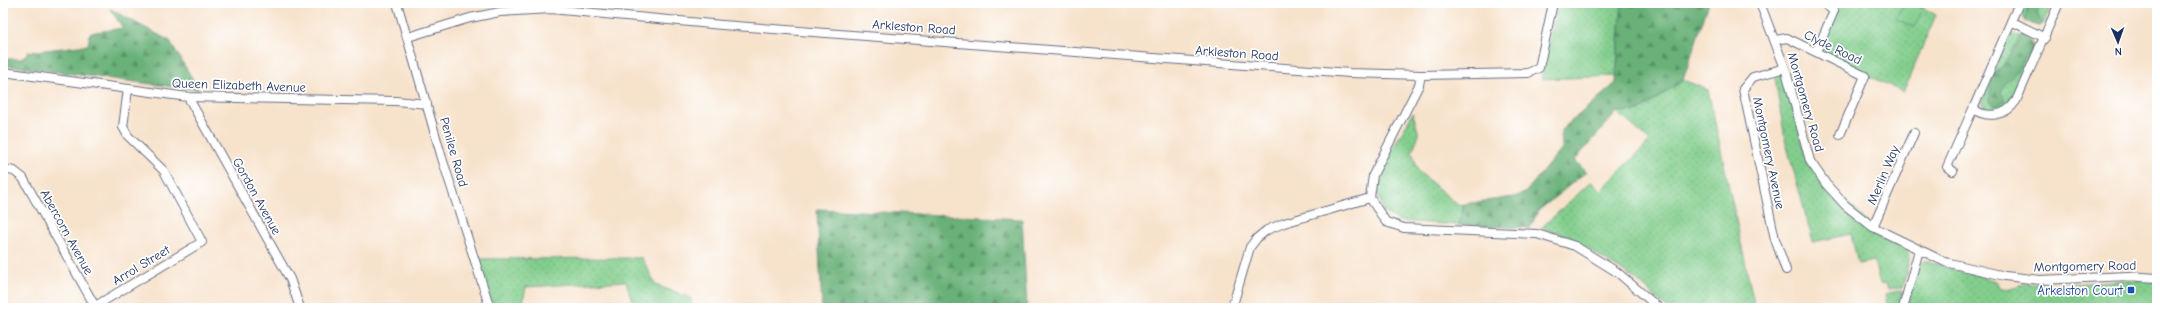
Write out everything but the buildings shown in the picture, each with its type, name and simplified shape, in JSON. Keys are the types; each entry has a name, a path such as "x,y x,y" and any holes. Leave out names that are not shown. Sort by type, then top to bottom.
{"street":[{"name":"Penilee Road","path":"397,3 442,158 490,308"},
{"name":"Arkleston Road","path":"408,37 455,22 500,12 550,9 722,25 1343,73 1421,75 1535,71 1540,64 1553,3"},
{"name":"Montgomery Road","path":"1760,3 1785,68 1810,161 1826,184 1845,205 1873,227 1945,262 2005,276 2040,280 2128,276 2157,278"},
{"path":"1816,52 1834,11 1823,3"},
{"path":"1953,171 1947,167 2019,3"},
{"path":"1973,109 1978,113 1990,114 2001,114 2010,111 2045,38 2059,3"},
{"path":"2011,21 2045,38"},
{"name":"Clyde Road","path":"1775,40 1787,38 1865,76 1840,135"},
{"name":"Montgomery Avenue","path":"1785,68 1753,77 1743,89 1775,239 1786,270"},
{"name":"Queen Elizabeth Avenue","path":"3,72 188,97 401,102 427,104"},
{"path":"1421,75 1419,85 1373,175 1370,198 1386,222 1404,228 1537,234 1575,246 1617,272 1659,308"},
{"name":"Arrol Street","path":"94,307 202,242 164,171 128,136 123,127 128,89"},
{"name":"Gordon Avenue","path":"188,97 290,279 300,308"},
{"name":"Merlin Way","path":"1873,227 1914,133"},
{"name":"Abercorn Avenue","path":"3,169 14,171 23,178 94,307"},
{"path":"1232,308 1250,246 1256,238 1267,230 1284,223 1370,198"},
{"path":"1903,308 1919,250"}],"green space":[{"path":"1558,3 1622,3 1616,76 1541,79"},
{"path":"1622,3 1709,3 1683,80 1639,111 1617,112 1575,160 1586,172 1538,211 1530,228 1459,225 1464,204 1514,197 1525,193 1562,148 1561,130 1616,83"},
{"path":"1839,3 1915,3 1936,15 1903,92 1819,52"},
{"path":"1907,3 1912,3 1923,9 1914,27 1896,19 1902,7 1905,7"},
{"path":"2022,3 2053,3 2045,22 2038,26 2026,21 2021,12"},
{"path":"2030,3 2046,3 2039,7 2037,14 2043,24 2038,26 2024,20"},
{"path":"110,9 170,41 199,90 3,65 3,59 22,59 28,52 88,45 90,33 123,28"},
{"path":"2021,35 2030,41 2033,46 2016,72 2004,84 2001,93 2006,100 1996,106 1989,101 1993,75 2002,67"},
{"path":"2008,36 2020,36 2028,40 2033,49 2010,103 1995,112 1989,111 1982,104 1983,93"},
{"path":"1784,69 1807,162 1878,233 1909,252 1910,256 1903,287 1888,290 1886,283 1880,284 1874,261 1858,264 1851,234 1813,242 1785,139 1775,79 1776,71"},
{"path":"1683,80 1708,90 1755,308 1667,308 1635,279 1568,236 1541,228 1591,182 1601,190 1650,141 1617,112 1639,111"},
{"path":"1413,113 1419,135 1412,151 1418,171 1458,205 1464,204 1459,225 1399,221 1383,211 1377,190 1378,174"},
{"path":"817,209 1022,219 1027,308 822,308"},
{"path":"642,258 656,285 691,298 692,308 634,308 626,281 526,287 522,308 493,308 478,259"},
{"path":"1924,261 1996,281 2002,289 2028,284 2059,285 2120,281 2157,282 2157,308 1908,308 1912,282 1916,269"},
{"path":"1903,290 1899,308 1888,308 1885,294"}],"place":[{"name":"Arkelston Court","path":"2131,290"}]}
